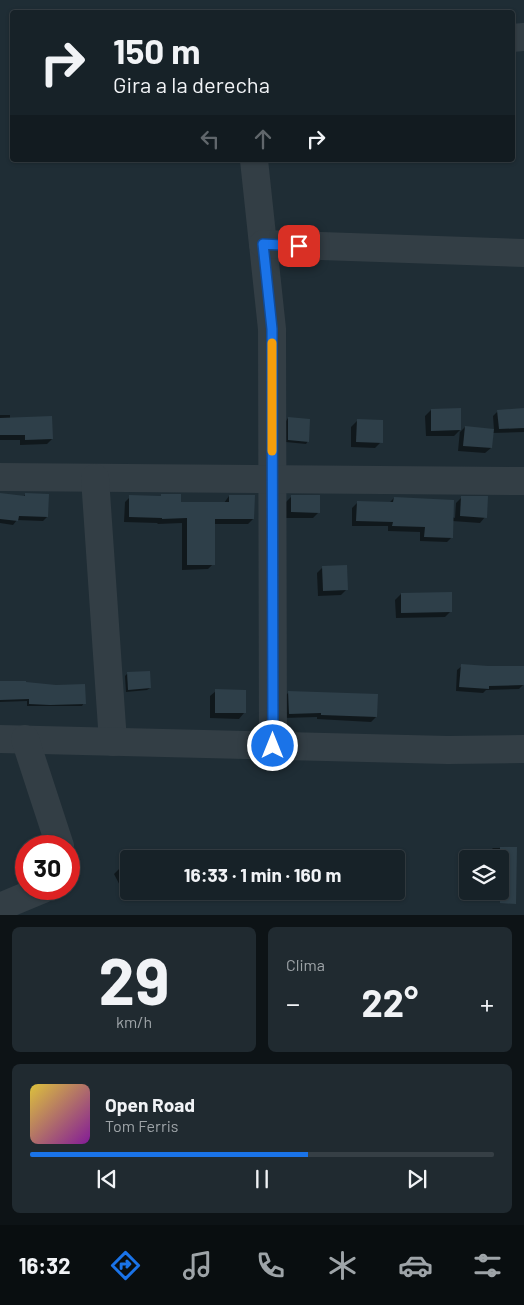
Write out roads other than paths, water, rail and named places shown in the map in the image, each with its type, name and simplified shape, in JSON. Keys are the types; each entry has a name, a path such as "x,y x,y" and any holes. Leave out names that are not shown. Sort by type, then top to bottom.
{"street":[{"path":"254,162 272,329 273,746"},
{"path":"263,244 524,253"},
{"path":"0,477 524,481"},
{"path":"95,478 113,742"},
{"path":"55,835 12,739 448,750 524,750"},
{"path":"0,907 17,900"}]}
